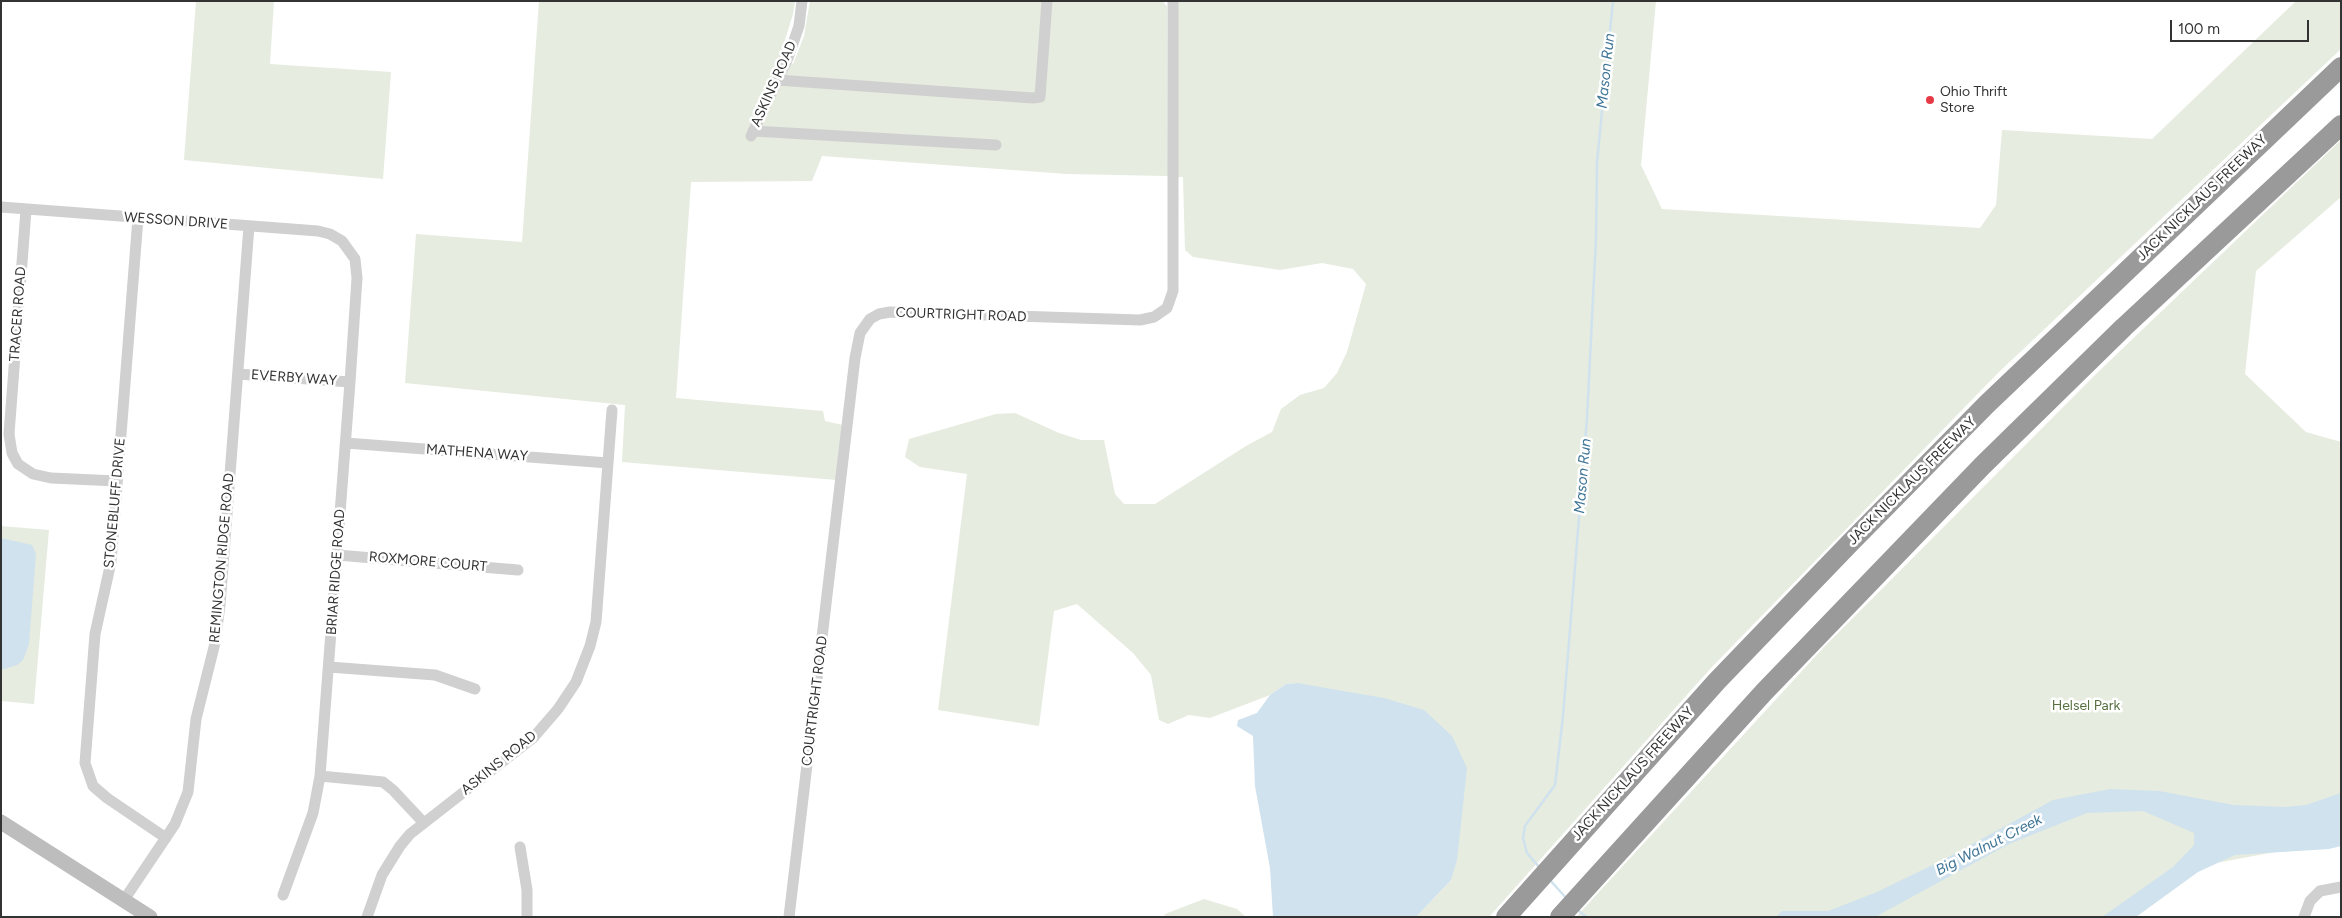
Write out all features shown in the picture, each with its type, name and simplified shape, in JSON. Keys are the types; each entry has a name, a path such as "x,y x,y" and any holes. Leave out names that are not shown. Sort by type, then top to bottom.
{"highway":[{"name":"JACK NICKLAUS FREEWAY","path":"1506,917 1717,681 1864,529 1988,404 2341,67"},
{"path":"1560,917 1770,684 1983,465 2124,327 2341,125"}],"main road":[{"path":"1,822 150,917"}],"street":[{"name":"ASKINS ROAD","path":"802,1 799,26 752,134 996,145"},
{"path":"777,80 1040,97 1047,1"},
{"name":"COURTRIGHT ROAD","path":"789,917 855,358 860,333 867,322 874,316 890,312 1140,320 1154,317 1167,308 1173,291 1172,1"},
{"name":"WESSON DRIVE","path":"1,207 323,232 334,236 346,245"},
{"name":"TRACER ROAD","path":"26,210 9,434 12,453 18,464 33,474 51,478 117,481"},
{"name":"STONEBLUFF DRIVE","path":"138,218 111,562 95,634 85,763 93,786 107,798 166,838"},
{"name":"REMINGTON RIDGE ROAD","path":"124,900 176,824 188,792 196,719 215,643 225,547 249,226"},
{"name":"BRIAR RIDGE ROAD","path":"283,895 313,813 320,776 346,444 357,267 346,245"},
{"name":"EVERBY WAY","path":"238,374 350,382"},
{"name":"ASKINS ROAD","path":"367,917 382,874 400,846 423,822 533,738 558,709 576,682 590,646 596,622 612,410"},
{"name":"MATHENA WAY","path":"346,444 608,463"},
{"name":"ROXMORE COURT","path":"337,555 518,570"},
{"path":"329,667 435,675 475,689"},
{"path":"320,776 383,782 423,822"},
{"path":"520,847 527,890 527,917"},
{"path":"2304,917 2310,901 2320,891 2341,887"}],"green space":[{"path":"196,1 274,1 270,64 391,72 383,179 184,160"},
{"path":"539,1 795,1 780,56 793,64 804,36 810,1 1163,2 1167,6 1168,176 1067,174 822,156 812,181 691,182 676,398 823,411 825,421 843,425 837,480 622,462 625,405 405,383 416,234 522,242"},
{"path":"1178,1 1656,1 1641,165 1662,209 1980,228 1996,205 2002,130 2152,139 2296,1 2341,1 2341,49 1998,373 1711,668 1489,917 1416,917 1451,880 1297,683 1286,684 1270,695 1210,718 1189,715 1168,724 1159,720 1151,675 1133,653 1077,604 1054,611 1039,726 938,710 967,474 920,467 905,457 909,439 996,414 1015,413 1059,433 1081,440 1104,440 1115,494 1124,504 1155,504 1246,446 1272,432 1281,409 1300,395 1324,388 1337,373 1347,352 1366,284 1353,269 1322,263 1280,270 1193,257 1185,250 1183,177 1178,177"},
{"name":"Helsel Park","path":"2341,140 2341,197 2256,271 2245,374 2306,432 2341,442 2341,843 2312,845 2195,867 2129,917 1576,917 1824,647 2098,372"},
{"path":"1,526 49,530 34,704 1,701"},
{"path":"1204,899 1237,909 1246,917 1164,917 1165,914"}],"water":[{"path":"1,538 32,545 36,554 29,644 23,660 17,665 1,670"},
{"path":"1297,683 1384,698 1424,710 1452,736 1467,768 1457,860 1451,880 1416,917 1273,917 1270,868 1255,786 1253,736 1237,726 1238,720 1257,713 1270,695 1286,684"},
{"name":"Big Walnut Creek","path":"2110,789 2159,791 2234,805 2285,807 2306,805 2341,793 2341,846 2329,849 2235,855 2198,872 2136,917 2102,917 2173,867 2194,845 2194,833 2143,811 2087,813 2009,844 1875,917 1776,917 1782,911 1828,911 1877,892 1943,860 2053,800"}],"waterway":[{"name":"Mason Run","path":"1539,867 1527,853 1523,838 1525,826 1555,785 1563,716 1587,418 1596,239 1597,162 1613,1"},
{"name":"Mason Run","path":"1549,879 1567,899"},
{"name":"Mason Run","path":"1578,910 1586,917"}],"place":[{"name":"Ohio Thrift Store","path":"1930,100"}]}
